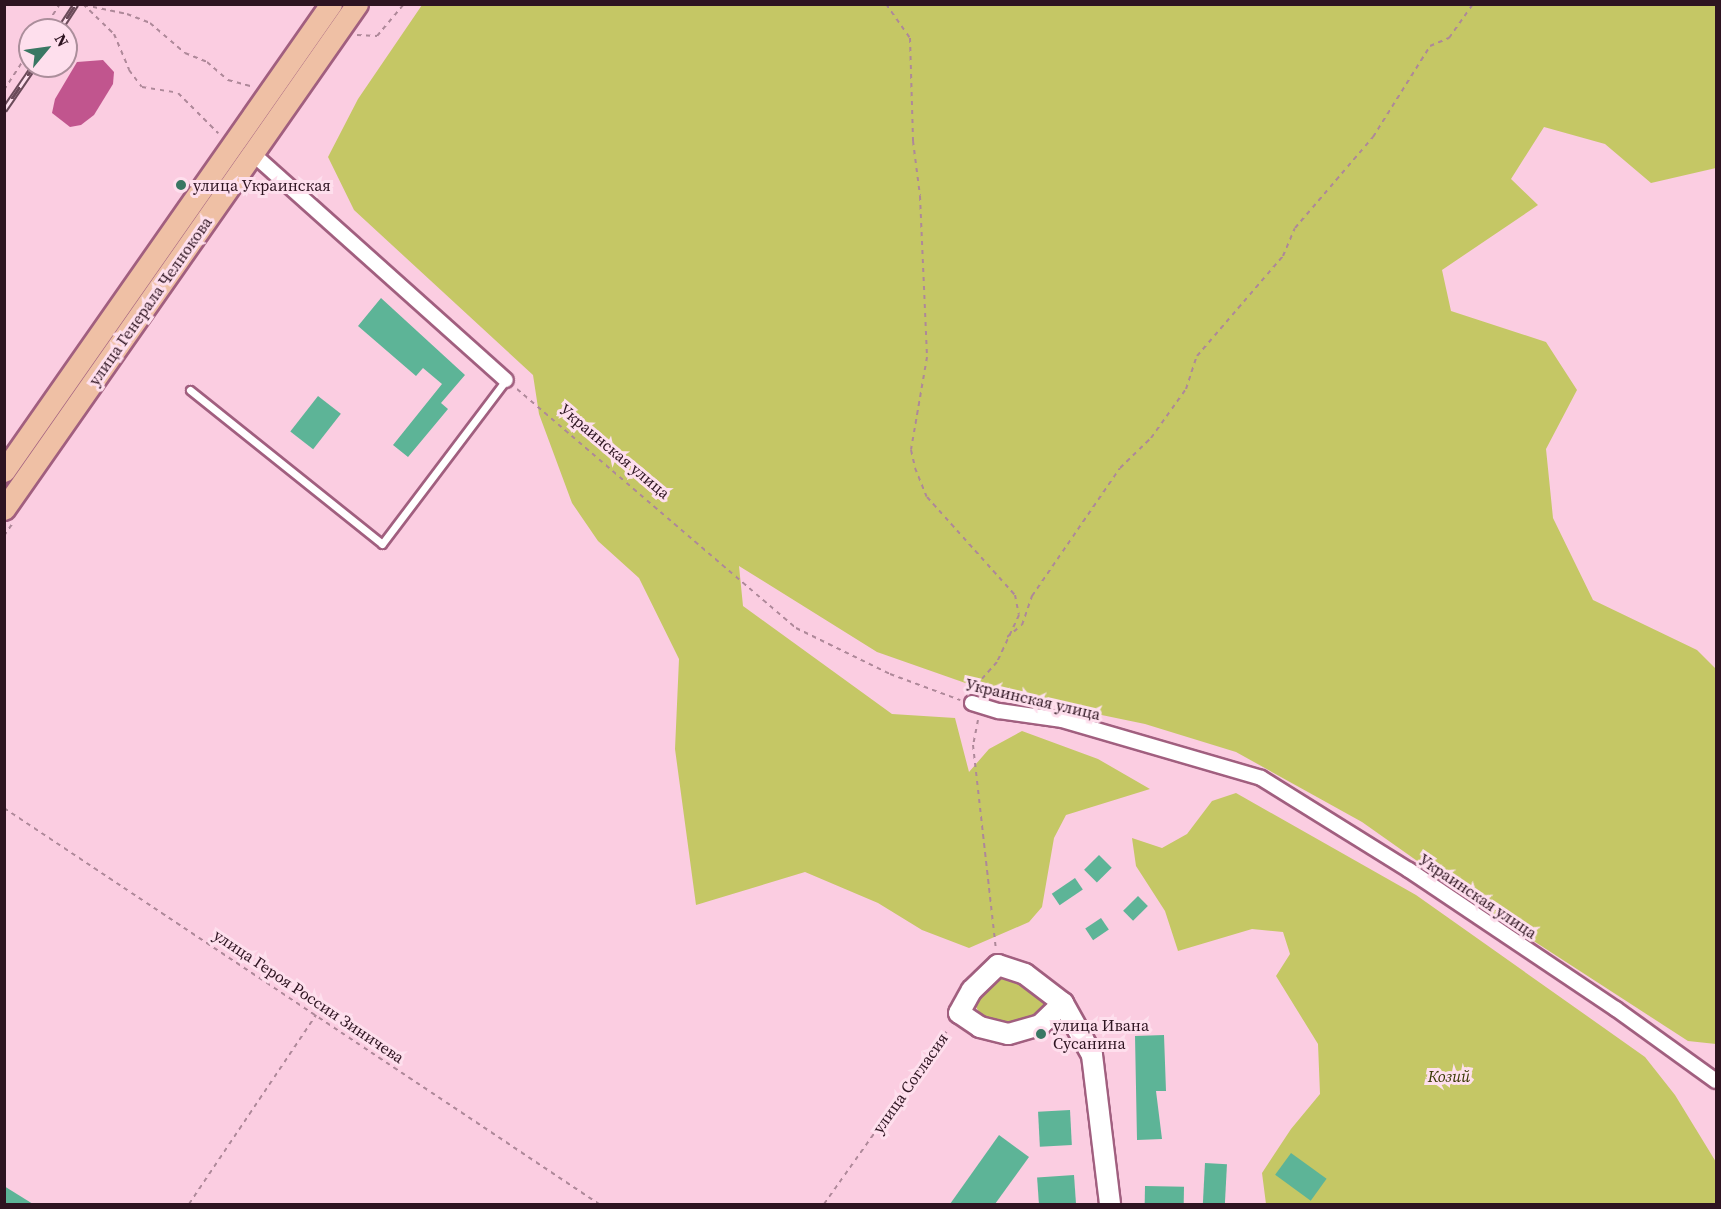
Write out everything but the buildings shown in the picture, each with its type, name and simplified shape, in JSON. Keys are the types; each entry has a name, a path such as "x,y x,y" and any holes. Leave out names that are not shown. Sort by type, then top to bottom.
{"main road":[{"name":"улица Генерала Челнокова","path":"4,471 331,4"},
{"name":"улица Генерала Челнокова","path":"4,509 357,4"}],"street":[{"path":"253,154 506,380"},
{"name":"Украинская улица","path":"976,704 1062,720 1261,778 1409,870 1607,1002 1716,1081"},
{"path":"1063,1003 1040,1024 1008,1034 981,1027 959,1013 972,990 998,965 1025,974 1063,1003 1092,1055 1110,1204"}],"lane":[{"path":"190,390 382,544 506,380"}],"path":[{"path":"51,18 60,4"},
{"path":"351,33 377,36 404,4"},
{"path":"886,4 910,38 913,141 920,196 927,357 911,450 915,468 927,497 1015,595 1018,615 997,662 979,685 973,745 998,965"},
{"path":"1007,637 1022,625 1032,596 1120,468 1151,438 1186,389 1197,356 1283,256 1295,228 1373,137 1430,46 1449,38 1473,4"},
{"path":"84,5 127,14 150,23 185,52 207,62 228,80 250,86"},
{"path":"84,5 114,34 129,70 142,87 178,93 218,133"},
{"path":"4,90 18,68"},
{"name":"Украинская улица","path":"506,380 796,628 890,674 976,704"},
{"name":"улица Героя России Зиничева","path":"4,807 599,1204"},
{"name":"улица Согласия","path":"824,1204 959,1013"},
{"path":"189,1204 316,1015"}],"green space":[{"path":"422,5 1716,5 1716,168 1651,183 1605,144 1544,127 1511,179 1538,205 1442,270 1451,311 1546,342 1577,390 1546,449 1553,518 1593,600 1697,650 1716,669 1716,1044 1688,1041 1498,918 1362,822 1236,752 1145,724 991,692 877,652 739,566 743,606 892,714 955,718 969,772 989,749 1022,731 1098,759 1150,789 1066,815 1054,838 1042,907 1029,922 969,948 922,930 878,903 805,872 696,905 675,749 679,659 639,578 598,541 572,503 539,414 533,375 354,210 328,157 358,99"},
{"name":"Козий","path":"1236,793 1416,895 1645,1057 1675,1095 1716,1162 1716,1204 1266,1204 1262,1173 1291,1129 1320,1094 1318,1044 1276,976 1290,954 1283,932 1252,929 1178,951 1165,911 1136,866 1132,838 1162,848 1187,834 1212,801"},
{"name":"улица Ивана Сусанина","path":"1003,978 1018,980 1049,1006 1031,1021 1001,1025 983,1020 974,1003 977,993 994,980"}],"shaded area":[{"path":"103,60 114,72 113,84 94,115 81,125 70,127 52,113 55,99 67,78 78,78 78,62"}],"railway":[{"path":"67,18 76,4"},
{"path":"4,110 26,78"}],"place":[{"name":"улица Украинская","path":"181,185"},
{"name":"улица Ивана Сусанина","path":"1041,1034"}]}
